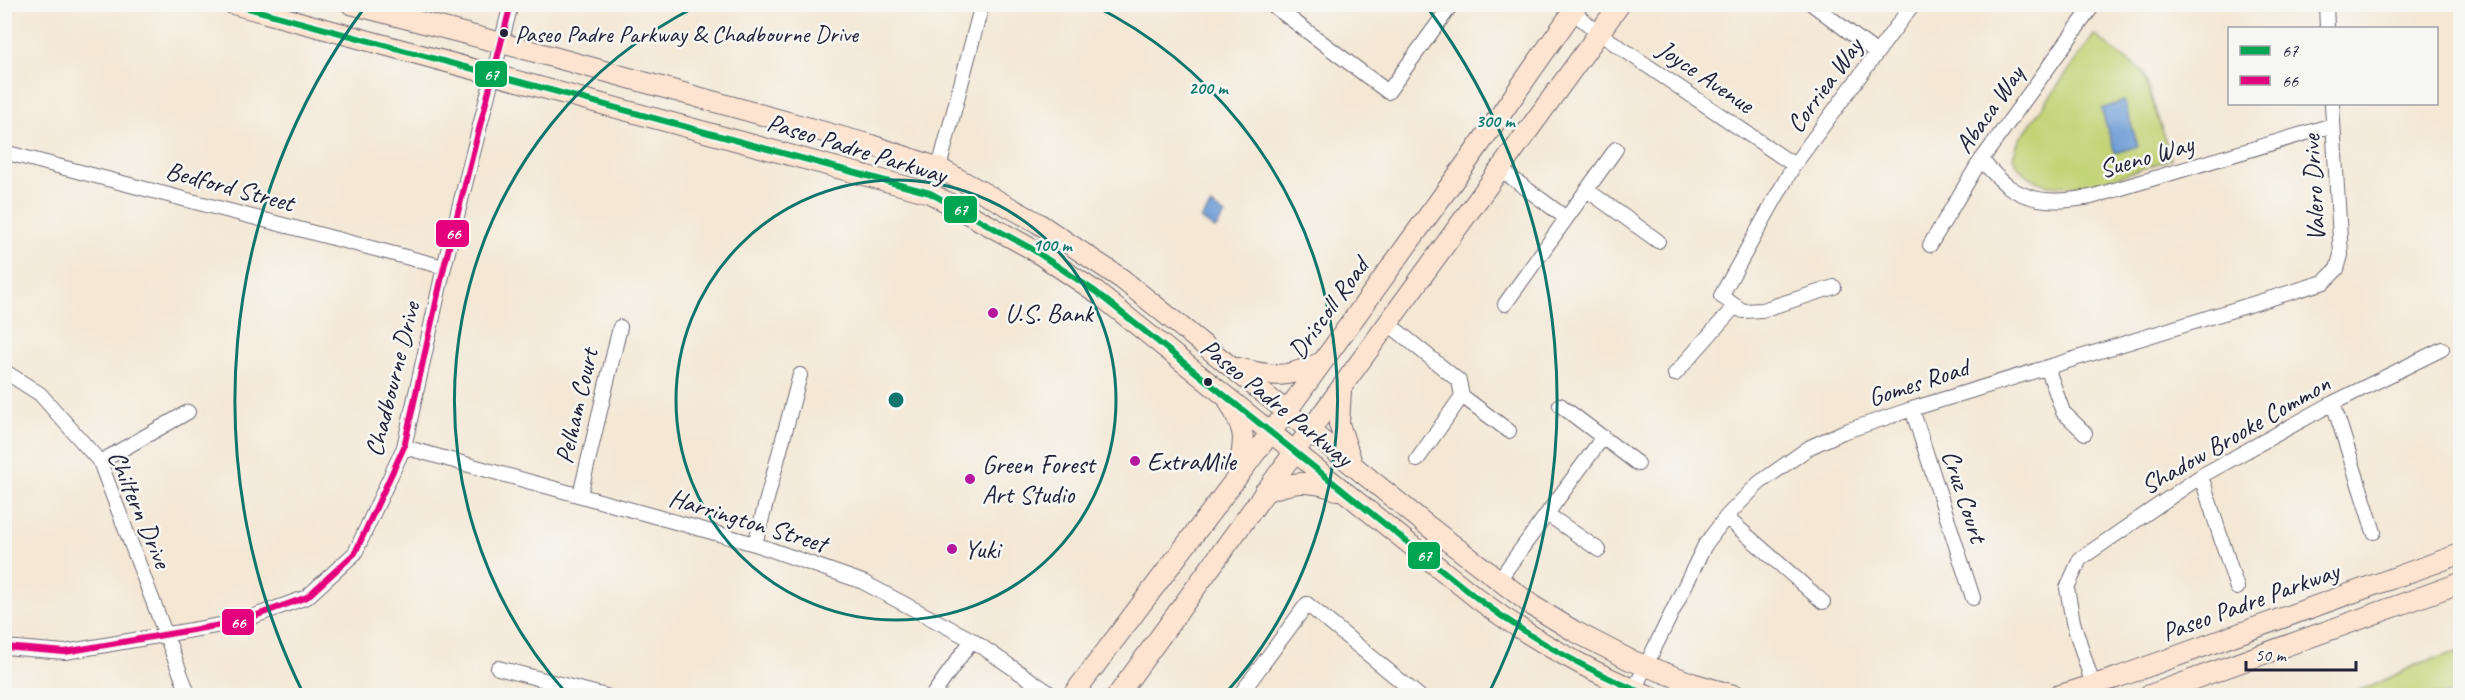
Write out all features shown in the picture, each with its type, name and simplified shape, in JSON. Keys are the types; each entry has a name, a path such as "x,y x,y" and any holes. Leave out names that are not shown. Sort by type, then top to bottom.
{"main road":[{"name":"Paseo Padre Parkway","path":"233,4 930,193 1032,249 1078,279 1223,392 1478,599 1517,627 1571,660 1638,693"},
{"name":"Paseo Padre Parkway","path":"351,4 871,145 939,168 1038,223 1122,279 1498,581 1574,631 1645,666 1737,696"},
{"path":"1117,696 1620,4"},
{"name":"Driscoll Road","path":"1072,696 1287,411 1475,151 1571,7"},
{"path":"1230,365 1278,377 1294,374 1322,362"},
{"path":"1341,389 1339,424 1353,465"},
{"path":"1223,392 1239,420 1245,439 1239,473"},
{"path":"1264,492 1290,483 1305,482 1323,485 1349,495"},
{"name":"Paseo Padre Parkway","path":"2057,696 2090,690 2460,554"},
{"name":"Paseo Padre Parkway","path":"2147,696 2460,583"}],"street":[{"name":"Chadbourne Drive","path":"4,647 65,652 238,622 307,597 356,553 404,447 444,267 511,4"},
{"path":"930,193 939,168 982,4"},
{"path":"1271,4 1388,92 1452,4"},
{"path":"1812,4 1877,53"},
{"name":"Corriea Way","path":"1735,306 1721,296 1794,165 1913,4"},
{"name":"Abaca Way","path":"1930,245 1981,160 2094,4"},
{"path":"2326,4 2327,27"},
{"name":"Joyce Avenue","path":"1571,7 1599,33 1794,165"},
{"name":"Valero Drive","path":"2332,105 2341,255 2337,269"},
{"name":"Sueno Way","path":"1981,160 2009,187 2038,200 2062,202 2091,197 2333,125"},
{"path":"1505,304 1616,149"},
{"name":"Bedford Street","path":"4,152 444,267"},
{"path":"1500,169 1566,218"},
{"path":"1587,190 1658,241"},
{"name":"Gomes Road","path":"1638,693 1645,666 1705,545 1726,518 1759,483 1810,447 1843,432 1912,409 2324,282 2337,269"},
{"path":"1675,374 1735,306 1743,311 1762,310 1834,286"},
{"path":"1389,324 1459,381 1462,396 1509,431"},
{"name":"Pelham Court","path":"579,495 620,327"},
{"name":"Shadow Brooke Common","path":"2090,690 2067,588 2080,559 2201,476 2333,403 2442,349"},
{"path":"2048,367 2063,412 2085,433"},
{"name":"Chiltern Drive","path":"4,371 40,394 100,462 189,696"},
{"path":"755,544 800,375"},
{"path":"1417,460 1462,396"},
{"path":"2333,403 2374,532"},
{"path":"1560,405 1638,464"},
{"name":"Cruz Court","path":"1912,409 1973,598"},
{"path":"100,462 188,412"},
{"path":"1498,581 1603,437"},
{"name":"Harrington Street","path":"404,447 755,544 862,582 972,640 1054,696"},
{"path":"2201,476 2236,588"},
{"path":"1547,514 1599,550"},
{"path":"1726,518 1823,602"},
{"path":"1239,696 1307,604 1419,696"},
{"path":"932,696 972,640"},
{"path":"498,668 606,696"}],"green space":[{"path":"2094,35 2143,72 2171,159 2110,179 2086,184 2063,186 2042,183 2025,174 2013,157 2019,140"},
{"path":"2460,651 2460,695 2346,695 2372,686 2418,664"}],"water":[{"path":"2124,101 2138,146 2115,153 2101,109"},
{"path":"1211,205 1225,215 1215,229 1201,219"}],"transit line":[{"name":"67","path":"233,4 930,193 1032,249 1096,292 1498,614 1561,653 1604,676 1650,696"},
{"name":"66","path":"4,647 65,652 238,622 307,597 355,553 404,447 444,267 511,4"}],"place":[{"name":"Paseo Padre Parkway & Chadbourne Drive","path":"504,33"},
{"name":"U.S. Bank","path":"993,313"},
{"name":"ExtraMile","path":"1135,461"},
{"name":"Green Forest Art Studio","path":"970,479"},
{"name":"Yuki","path":"952,549"}]}
